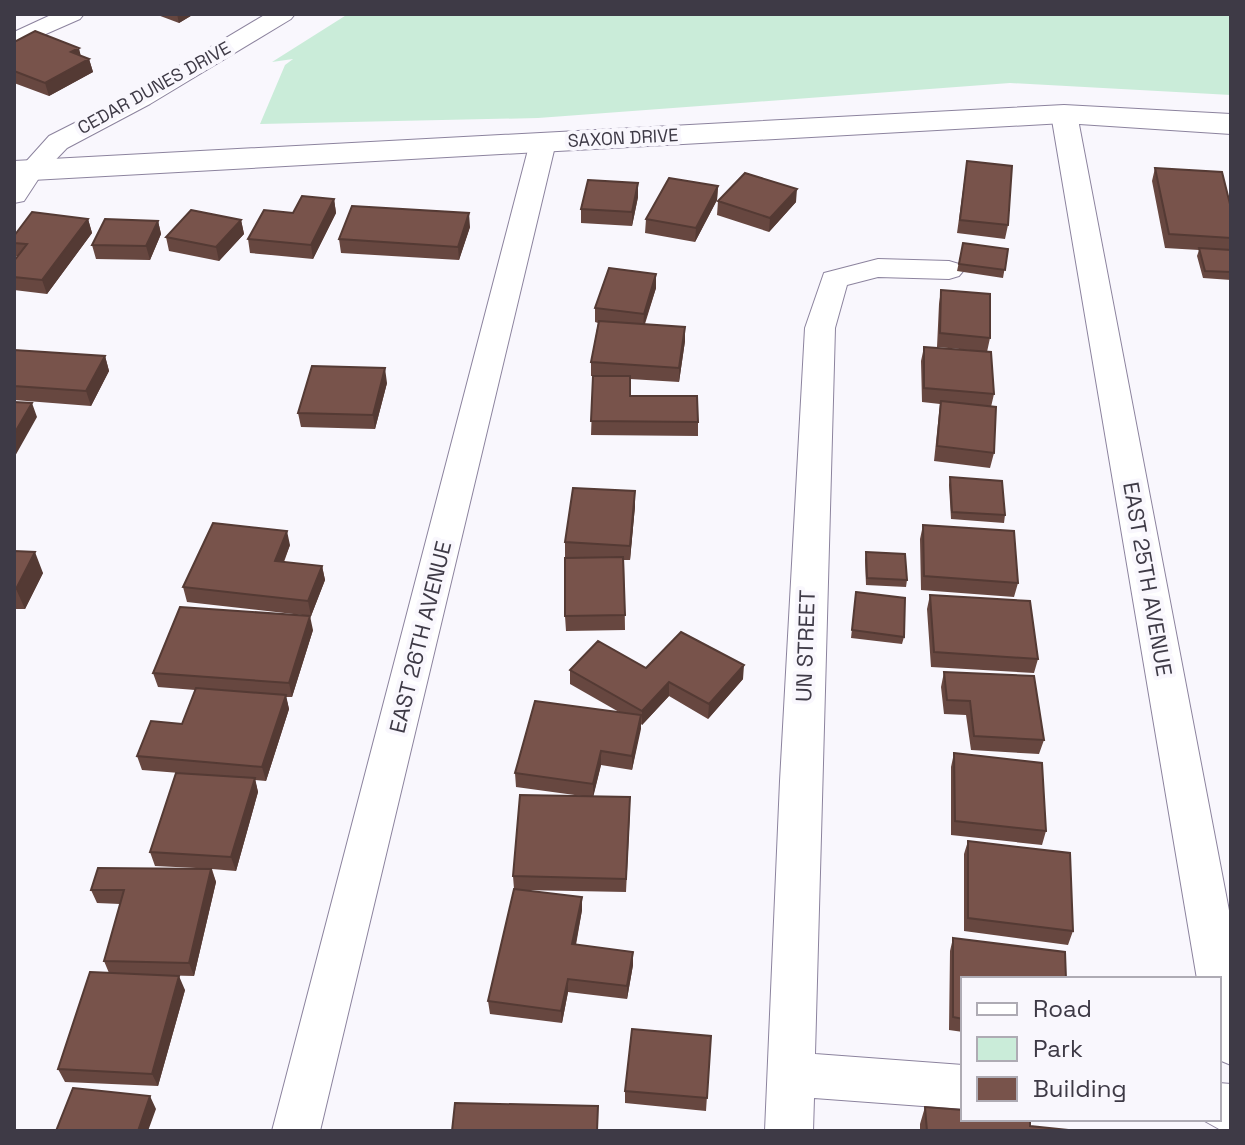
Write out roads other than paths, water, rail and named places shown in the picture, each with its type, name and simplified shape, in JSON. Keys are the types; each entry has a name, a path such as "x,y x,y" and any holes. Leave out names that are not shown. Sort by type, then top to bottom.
{"street":[{"path":"14,41 72,14"},
{"name":"CEDAR DUNES DRIVE","path":"20,179 58,142 141,99 283,14"},
{"name":"SAXON DRIVE","path":"20,179 543,142 1064,114 1231,124"},
{"name":"EAST 25TH AVENUE","path":"1064,114 1219,977"},
{"name":"EAST 26TH AVENUE","path":"296,1131 543,142"},
{"name":"UN STREET","path":"789,1131 800,765 820,328 834,279 878,268 949,270"},
{"name":"EAST 25TH AVENUE","path":"1221,987 1231,1043"},
{"path":"791,1074 961,1087"}]}
